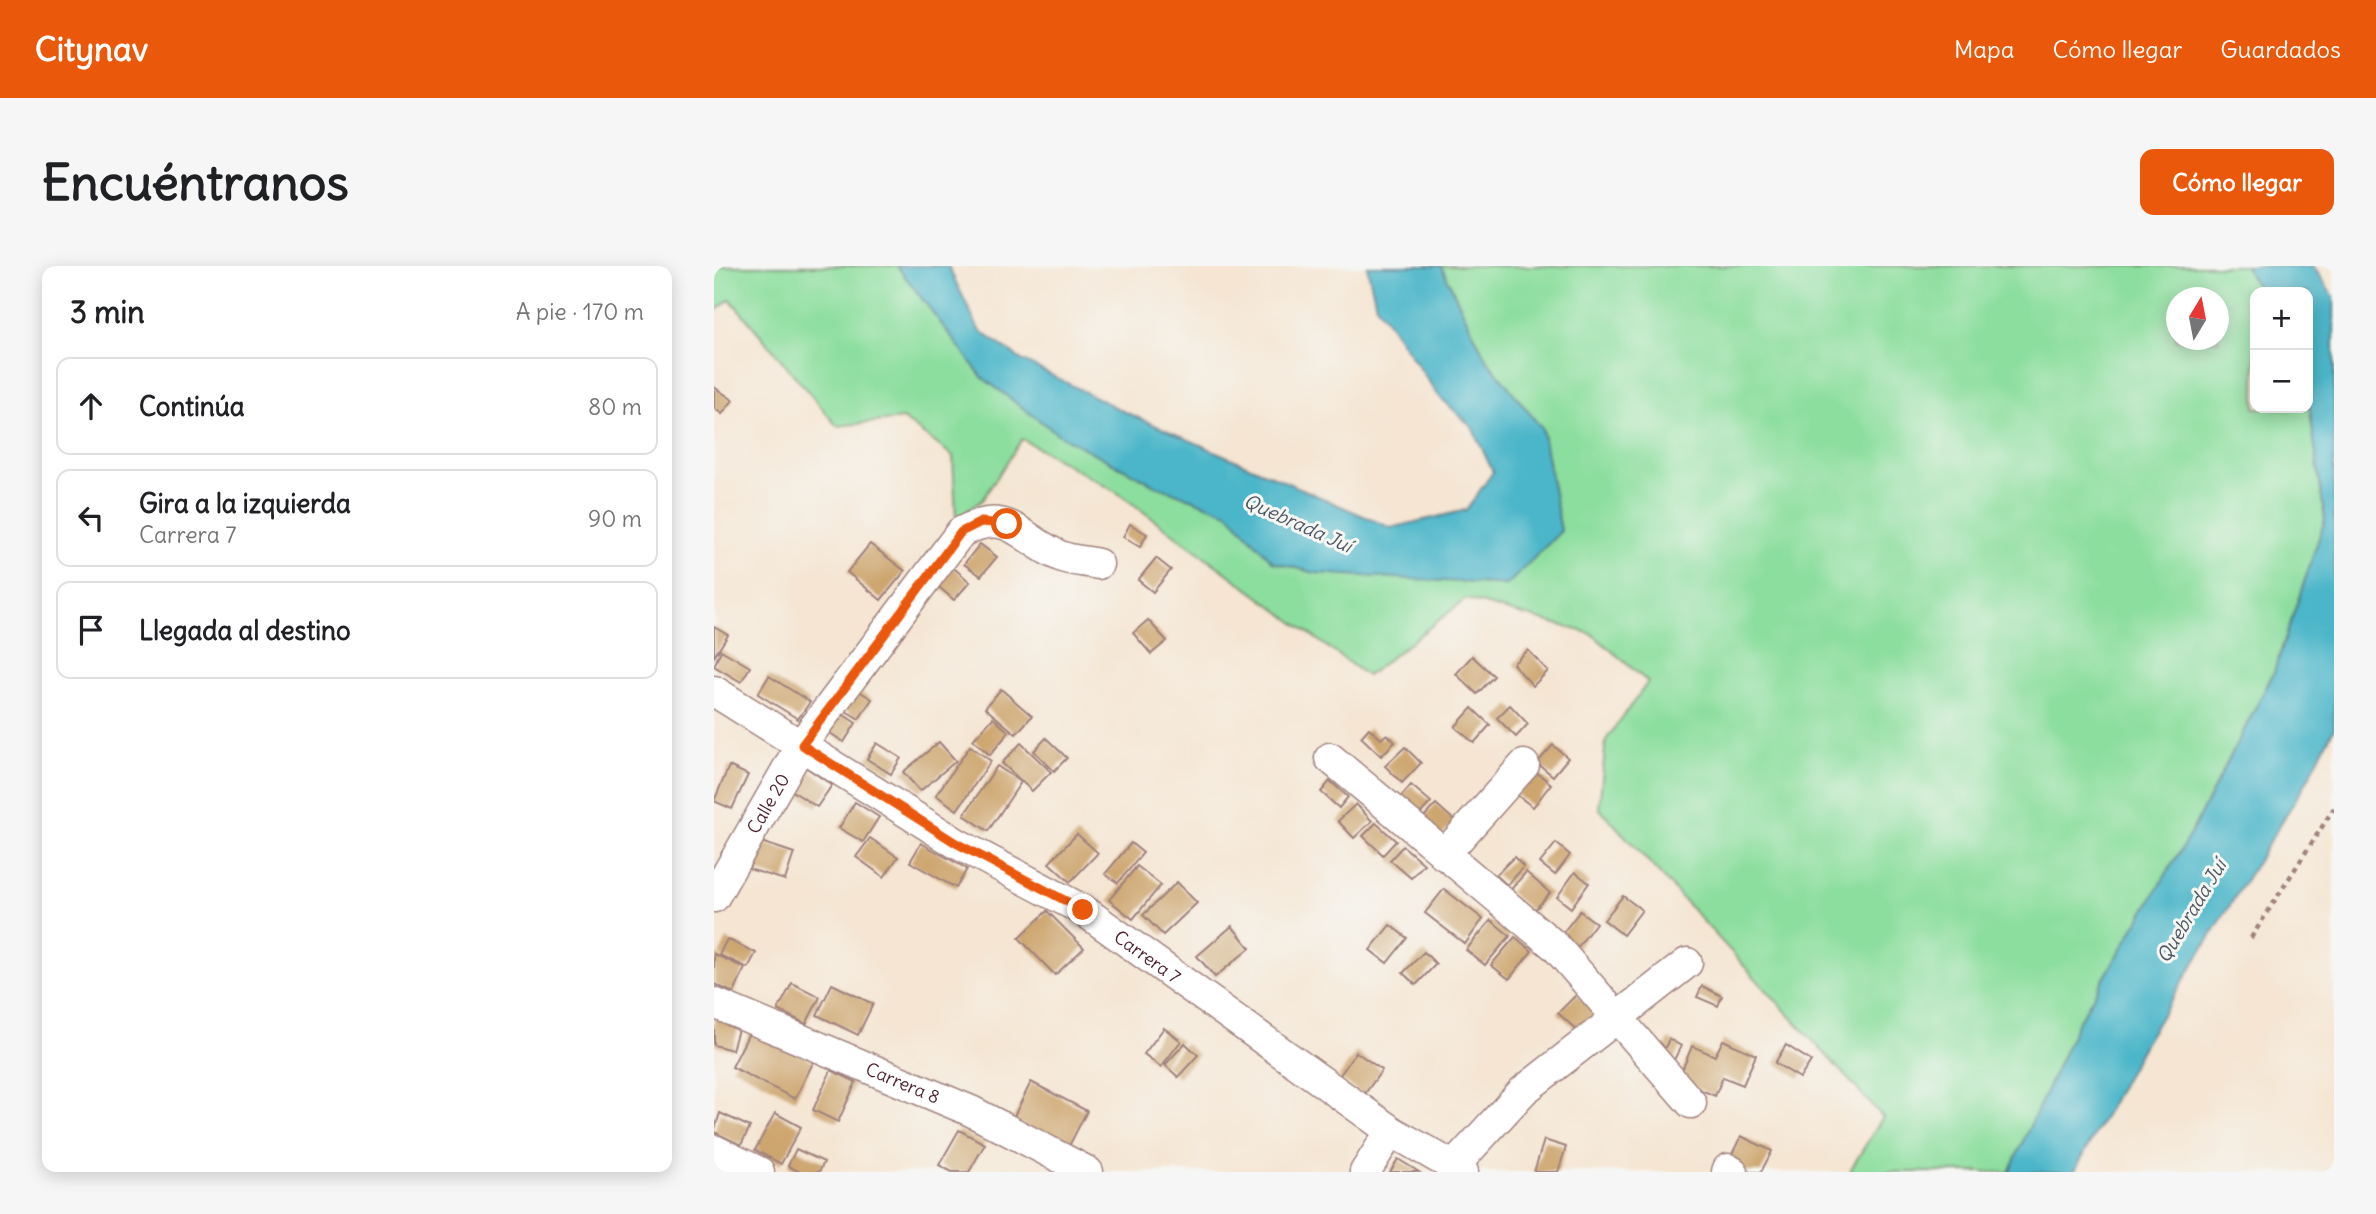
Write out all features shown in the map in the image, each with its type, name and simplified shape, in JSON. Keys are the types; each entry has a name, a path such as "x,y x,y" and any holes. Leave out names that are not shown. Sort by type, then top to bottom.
{"street":[{"name":"Calle 20","path":"714,897 802,745 961,532 981,522 1007,524 1061,556 1098,564"},
{"name":"Carrera 7","path":"714,691 956,843 1083,910 1391,1131 1459,1169"},
{"path":"1330,758 1556,947 1691,1103"},
{"path":"1444,855 1524,765"},
{"path":"1459,1169 1523,1091 1616,1015 1686,963"},
{"name":"Carrera 8","path":"714,1003 971,1111 1088,1172"},
{"path":"1365,1172 1391,1131"},
{"path":"714,1150 758,1172"}],"path":[{"path":"2251,938 2334,808"}],"green space":[{"path":"714,266 897,266 983,378 1059,435 1157,486 1228,513 1273,562 1507,585 1561,531 1542,429 1485,357 1441,266 2245,266 2256,287 2250,287 2250,413 2310,413 2325,520 2274,672 2192,831 2078,1022 2009,1172 1849,1172 1883,1117 1599,808 1606,740 1648,682 1592,634 1466,599 1367,676 1118,493 1022,439 982,500 956,519 953,456 903,419 837,426 730,299 714,312"}],"water":[{"name":"Quebrada Juí","path":"897,266 948,266 979,330 1023,361 1125,412 1391,528 1466,510 1493,472 1472,427 1439,396 1376,305 1367,266 1441,266 1485,357 1542,429 1561,531 1507,585 1315,573 1273,562 1228,513 1157,486 1059,435 983,378"},
{"name":"Quebrada Juí","path":"2245,266 2313,266 2334,297 2334,728 2307,781 2144,1044 2074,1172 2009,1172 2078,1022 2192,831 2274,672 2325,520 2310,413 2313,413 2313,287 2256,287"}],"building":[{"path":"714,387 733,400 722,414 714,408"},
{"path":"1130,524 1147,534 1140,547 1123,537"},
{"path":"870,544 905,571 881,600 847,572"},
{"path":"980,544 997,557 981,576 964,564"},
{"path":"1156,558 1171,570 1153,592 1138,580"},
{"path":"948,563 970,582 954,600 932,581"},
{"path":"1148,620 1167,641 1151,654 1133,633"},
{"path":"714,627 728,635 714,657"},
{"path":"721,650 750,667 741,682 714,666"},
{"path":"1528,650 1548,671 1533,686 1513,664"},
{"path":"1472,656 1494,676 1477,694 1456,674"},
{"path":"769,676 810,702 798,719 758,694"},
{"path":"851,686 872,699 859,719 838,706"},
{"path":"1001,689 1032,716 1016,734 985,708"},
{"path":"1510,705 1528,724 1516,737 1497,718"},
{"path":"1472,708 1490,725 1474,743 1455,727"},
{"path":"835,709 856,723 844,742 822,728"},
{"path":"993,718 1009,732 990,755 973,740"},
{"path":"1369,728 1381,739 1387,734 1395,742 1381,756 1361,737"},
{"path":"1046,738 1067,758 1054,771 1034,751"},
{"path":"939,742 956,761 920,791 903,772"},
{"path":"877,743 901,758 891,774 867,759"},
{"path":"1021,743 1051,772 1032,791 1002,763"},
{"path":"1553,745 1568,758 1553,776 1537,763"},
{"path":"970,746 991,761 957,810 936,795"},
{"path":"1405,747 1421,763 1402,783 1385,766"},
{"path":"798,762 832,785 817,807 783,785"},
{"path":"729,766 748,775 732,809 714,801"},
{"path":"997,766 1021,782 988,831 964,815"},
{"path":"1535,771 1551,784 1533,807 1517,795"},
{"path":"1330,781 1348,797 1339,808 1321,792"},
{"path":"1411,785 1431,802 1420,814 1400,798"},
{"path":"855,802 879,817 863,842 839,828"},
{"path":"1356,804 1372,821 1354,838 1338,821"},
{"path":"1436,804 1455,821 1441,836 1422,819"},
{"path":"1376,823 1396,841 1383,855 1363,836"},
{"path":"1077,834 1098,853 1070,882 1049,863"},
{"path":"870,838 898,857 884,877 856,857"},
{"path":"758,841 794,853 785,880 749,869"},
{"path":"921,843 967,869 956,888 910,862"},
{"path":"1131,843 1143,853 1118,883 1105,874"},
{"path":"1556,843 1570,855 1555,875 1540,863"},
{"path":"1403,846 1424,864 1411,878 1390,860"},
{"path":"1514,857 1524,867 1507,885 1496,875"},
{"path":"1137,866 1161,885 1133,919 1109,900"},
{"path":"1526,872 1550,893 1533,912 1509,892"},
{"path":"1575,872 1589,883 1571,908 1557,897"},
{"path":"1177,882 1197,903 1163,935 1143,915"},
{"path":"1444,889 1483,919 1465,944 1425,913"},
{"path":"1623,896 1642,910 1623,935 1604,920"},
{"path":"1047,911 1084,948 1055,975 1019,938"},
{"path":"1580,911 1596,923 1577,948 1561,935"},
{"path":"1491,920 1510,936 1485,965 1466,950"},
{"path":"1390,925 1407,938 1387,963 1370,950"},
{"path":"1232,926 1250,948 1215,977 1197,956"},
{"path":"1515,937 1532,951 1509,979 1491,965"},
{"path":"727,939 756,953 748,968 719,955"},
{"path":"1424,952 1436,964 1416,985 1403,973"},
{"path":"714,954 745,968 734,993 714,984"},
{"path":"792,983 820,997 806,1024 778,1010"},
{"path":"832,984 873,1004 858,1035 817,1015"},
{"path":"1702,986 1722,996 1718,1006 1697,997"},
{"path":"1577,994 1598,1014 1580,1033 1558,1013"},
{"path":"714,1018 739,1026 732,1050 714,1045"},
{"path":"1164,1028 1181,1041 1161,1067 1144,1054"},
{"path":"751,1029 814,1061 795,1099 732,1067"},
{"path":"1669,1039 1681,1046 1672,1064 1660,1058"},
{"path":"1723,1040 1756,1055 1743,1085 1723,1077 1715,1096 1678,1080 1692,1046 1715,1056"},
{"path":"1185,1043 1198,1055 1178,1077 1165,1065"},
{"path":"1786,1045 1811,1061 1800,1078 1775,1063"},
{"path":"1356,1052 1382,1070 1364,1095 1338,1078"},
{"path":"831,1070 856,1082 838,1122 813,1110"},
{"path":"1031,1082 1087,1111 1068,1148 1012,1120"},
{"path":"720,1113 750,1127 741,1145 714,1132"},
{"path":"775,1113 801,1127 781,1164 755,1150"},
{"path":"959,1130 985,1144 969,1172 952,1172 939,1165"},
{"path":"1741,1136 1772,1151 1761,1172 1748,1172 1728,1162"},
{"path":"1544,1140 1566,1147 1558,1172 1534,1172"},
{"path":"796,1149 824,1162 819,1172 800,1172 788,1166"},
{"path":"1398,1159 1419,1172 1390,1172"}],"route":[{"path":"1007,524 981,522 961,532 853,673 802,745 956,843 1083,910"}]}
